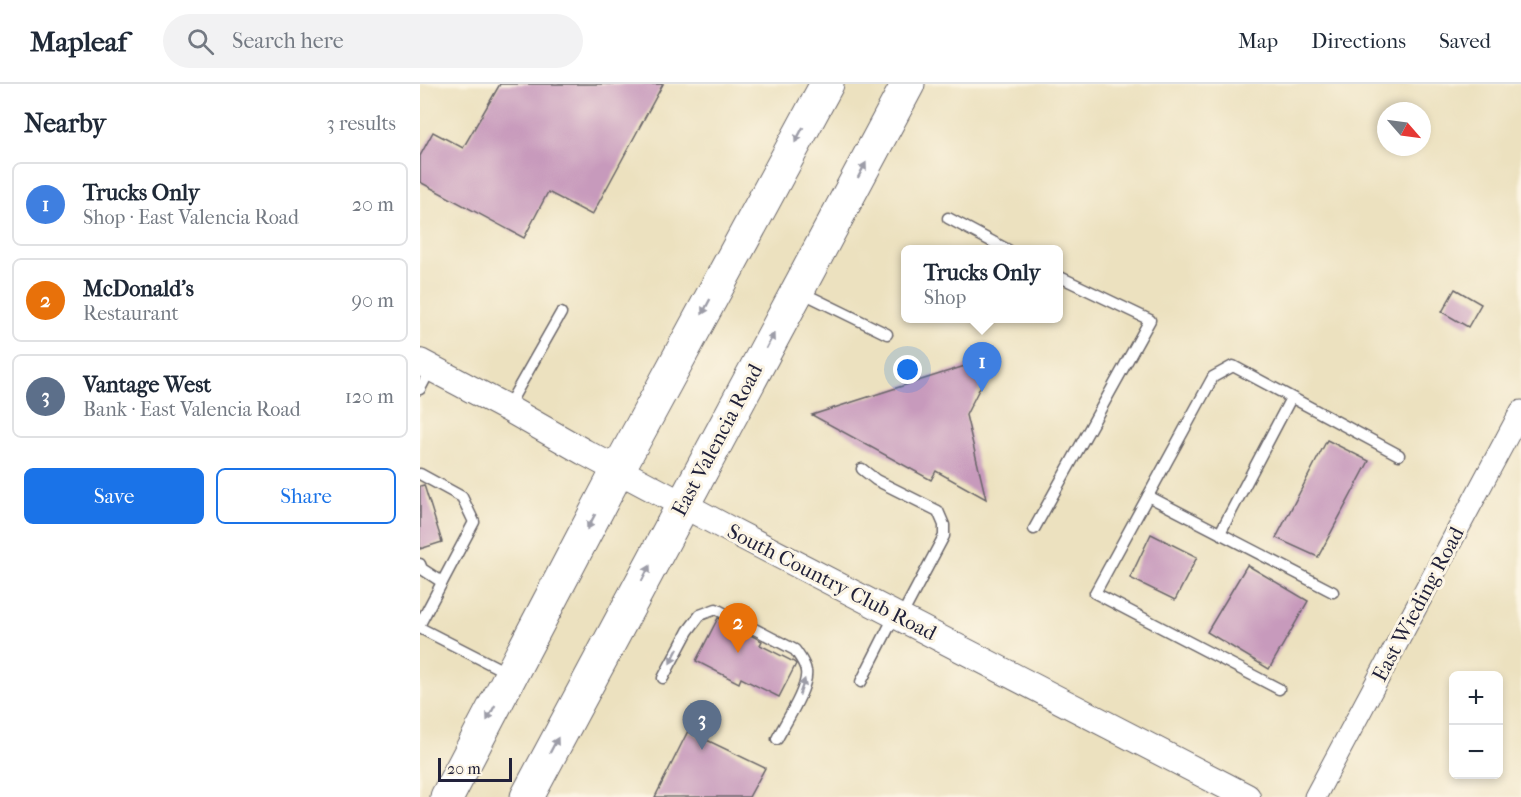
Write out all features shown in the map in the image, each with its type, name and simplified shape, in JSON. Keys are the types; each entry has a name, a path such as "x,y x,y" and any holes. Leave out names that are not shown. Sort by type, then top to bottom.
{"main road":[{"path":"447,797 618,470 827,84"},
{"name":"East Valencia Road","path":"527,797 908,84"}],"street":[{"name":"South Country Club Road","path":"424,373 507,408 618,470 1247,797"},
{"name":"East Wieding Road","path":"1315,797 1519,419"}],"lane":[{"path":"948,218 1000,245"},
{"path":"1034,530 1150,320 1063,278"},
{"path":"797,290 887,333"},
{"path":"507,408 561,313"},
{"path":"1279,689 1095,593 1213,377 1233,366 1399,455"},
{"path":"1220,533 1291,398"},
{"path":"861,682 944,536 944,525 938,511 876,480 862,469"},
{"path":"420,474 462,497 474,522 420,626 511,674"},
{"path":"1149,496 1333,592"},
{"path":"420,564 422,569 442,582"},
{"path":"663,678 688,631 700,615 716,609 795,650 807,671 803,687 777,739"}],"building":[{"path":"500,84 663,84 592,215 548,192 524,238 420,182 420,156 433,132 463,148"},
{"path":"1455,289 1481,304 1468,327 1442,312"},
{"path":"996,356 966,415 986,499 936,471 931,480 812,415"},
{"path":"1327,440 1369,461 1318,557 1276,538"},
{"path":"424,485 442,542 420,549 420,486"},
{"path":"1151,534 1197,557 1175,600 1130,578"},
{"path":"1247,565 1308,601 1269,669 1207,632"},
{"path":"718,618 762,641 760,645 796,664 779,697 741,678 739,683 696,661"},
{"path":"688,731 765,768 749,797 655,797"}],"place":[{"name":"Trucks Only","path":"982,392"},
{"name":"McDonald's","path":"738,653"},
{"name":"Vantage West","path":"702,750"}]}
